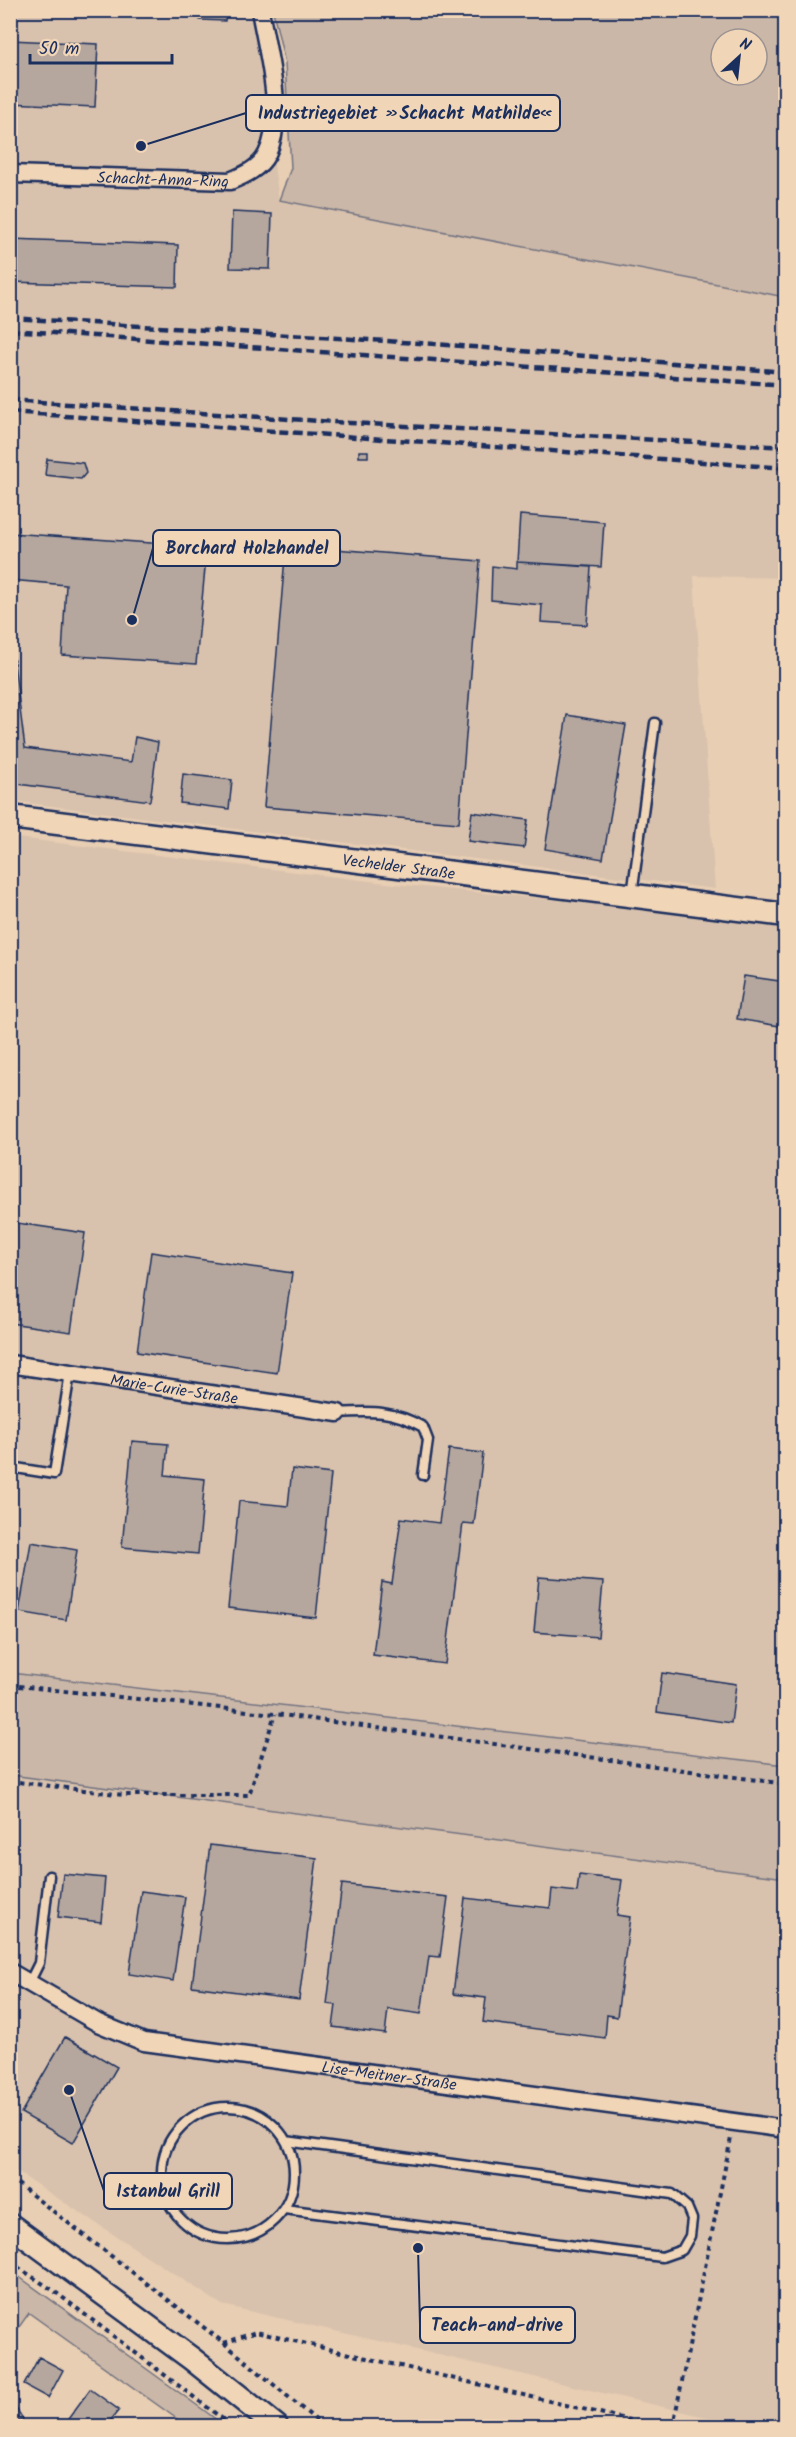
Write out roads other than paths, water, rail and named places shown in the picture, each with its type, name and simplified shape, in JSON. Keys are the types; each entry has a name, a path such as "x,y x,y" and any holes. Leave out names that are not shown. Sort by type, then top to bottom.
{"main road":[{"name":"Vechelder Straße","path":"10,817 786,915"},
{"path":"10,2225 192,2359 276,2427"}],"street":[{"name":"Schacht-Anna-Ring","path":"10,174 230,181 246,175 258,166 267,154 275,130 272,79 260,10"},
{"name":"Marie-Curie-Straße","path":"10,1364 338,1413"},
{"name":"Lise-Meitner-Straße","path":"10,1972 98,2022 144,2042 786,2129"}],"lane":[{"path":"632,896 655,723"},
{"path":"10,1467 54,1474 70,1373"},
{"path":"338,1413 375,1411 399,1415 423,1428 428,1440 423,1475"},
{"path":"29,1983 39,1963 49,1876"},
{"path":"232,2106 254,2112 273,2124 286,2141 293,2158 295,2175 292,2193 284,2209 270,2225 251,2235 230,2239 209,2236 190,2227 175,2212 165,2194 162,2172 165,2151 175,2133 210,2109 232,2106"},
{"path":"284,2209 662,2257 682,2250 690,2236 692,2219 687,2207 672,2194 286,2141"}],"railway":[{"path":"10,318 435,344 786,372"},
{"path":"10,330 786,385"},
{"path":"10,400 349,423 786,447"},
{"path":"10,412 786,468"}],"place":[{"name":"Industriegebiet »Schacht Mathilde«","path":"141,146"},
{"name":"Borchard Holzhandel","path":"132,620"},
{"name":"Istanbul Grill","path":"69,2090"},
{"name":"Teach-and-drive","path":"418,2248"}]}
